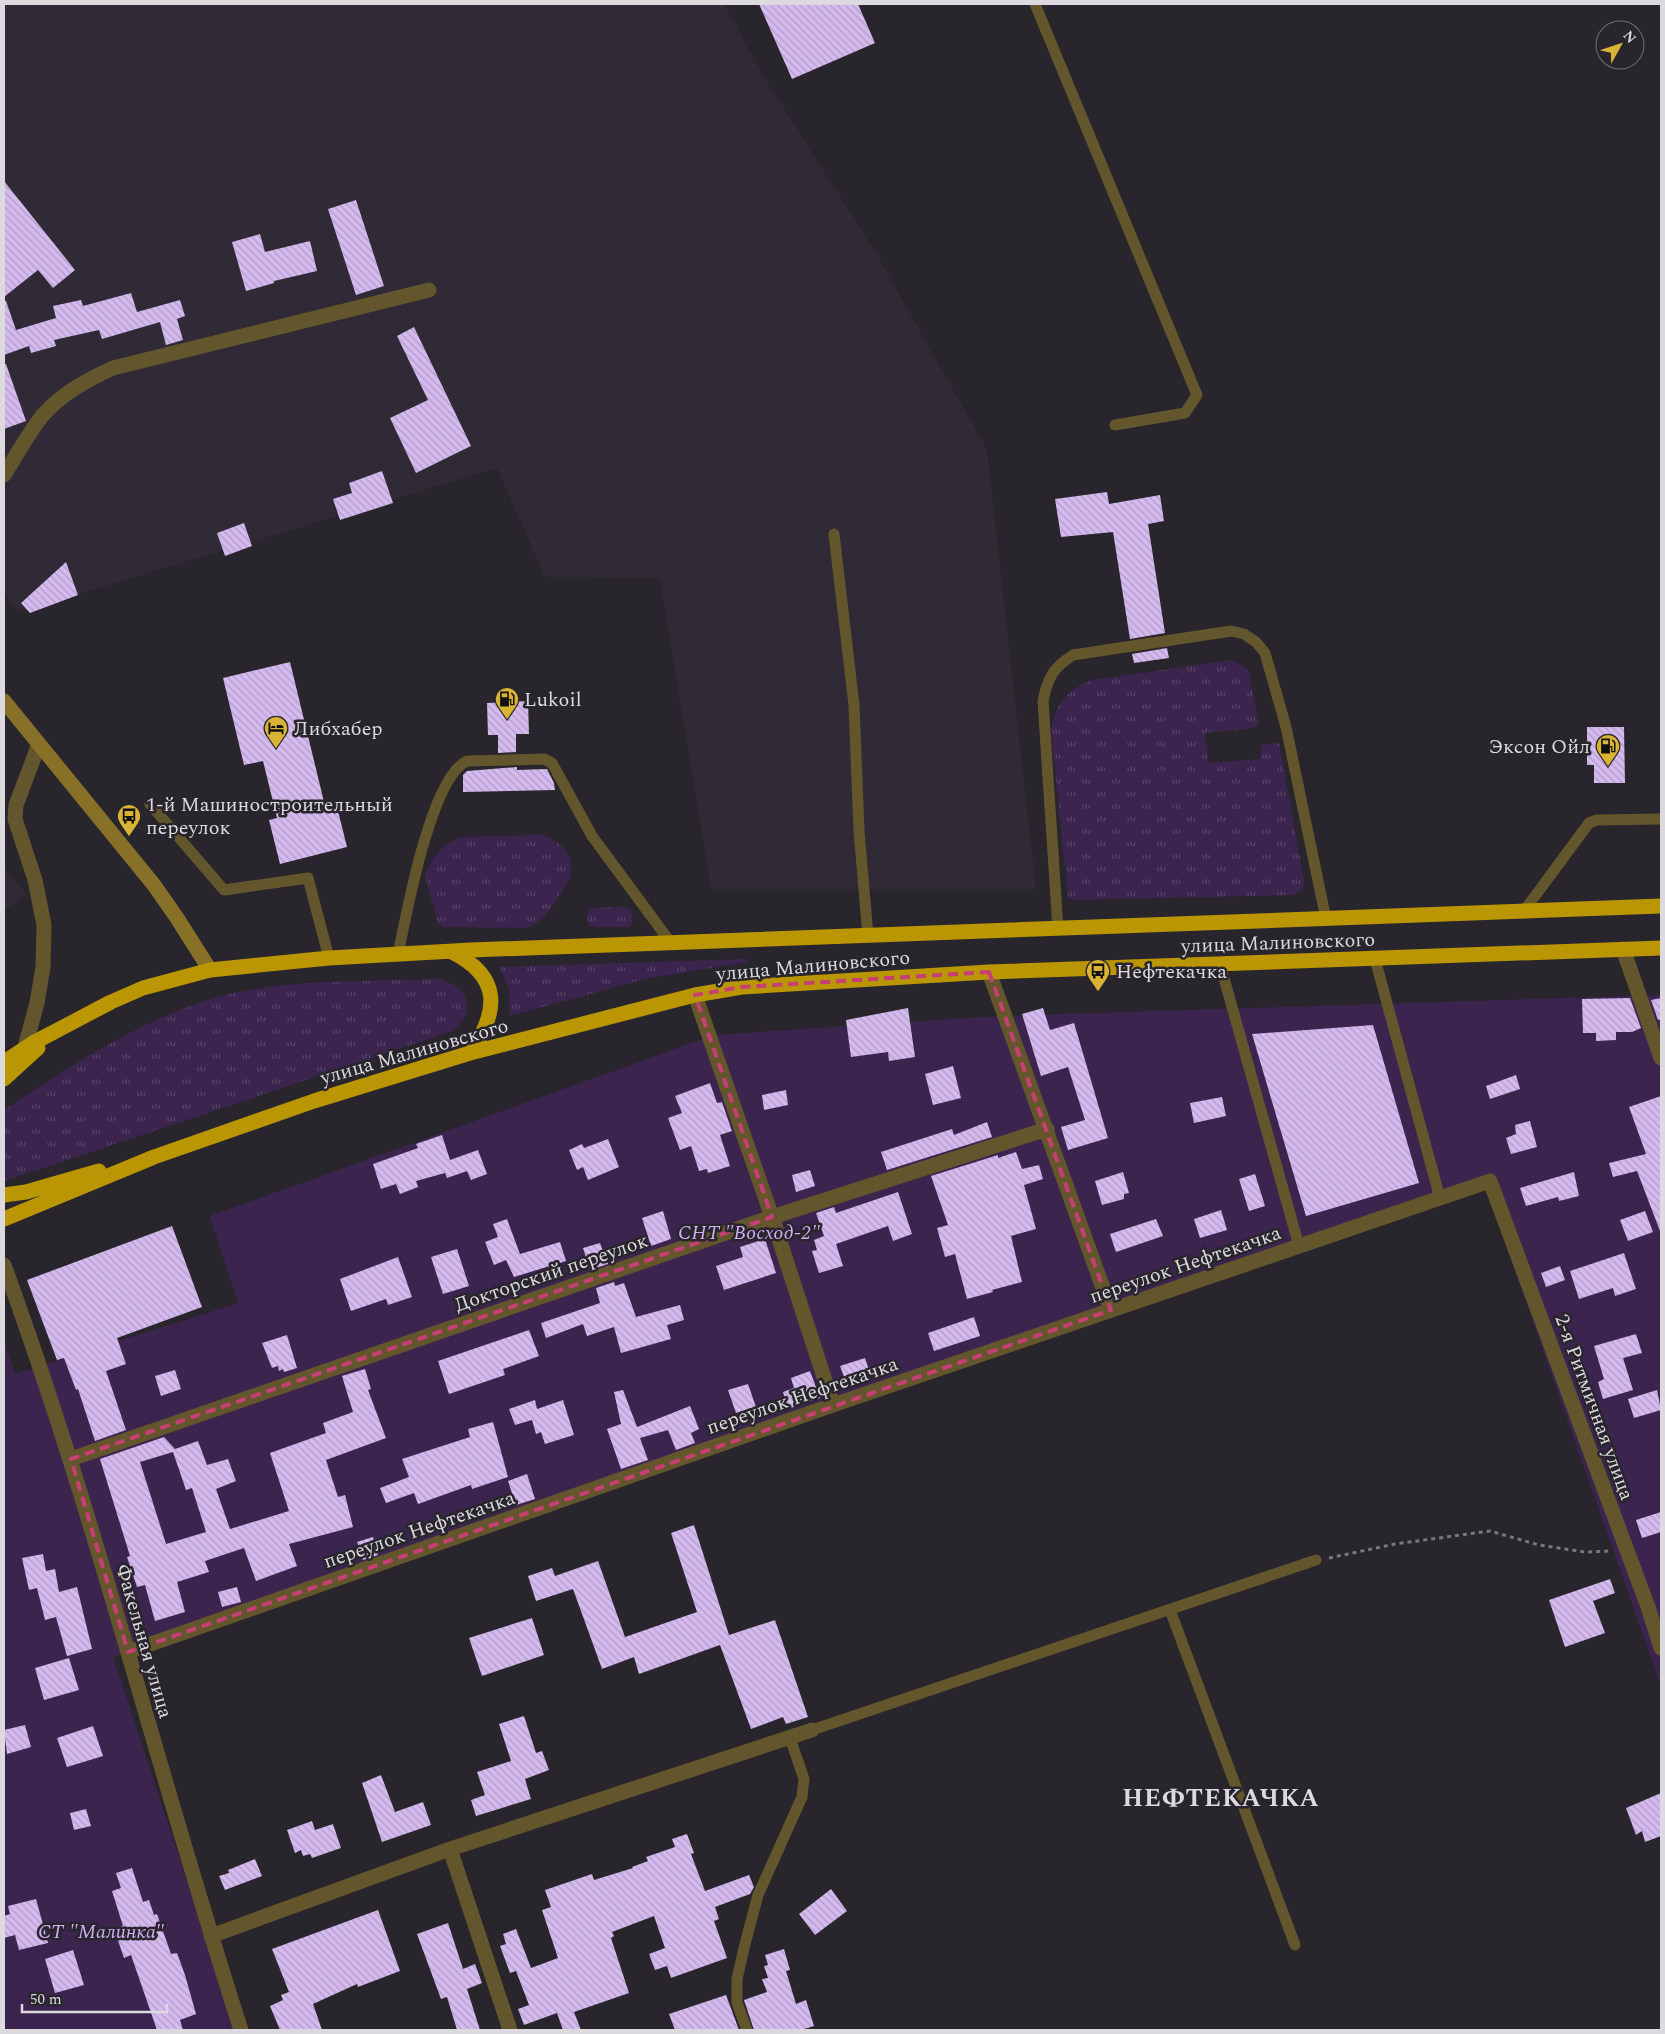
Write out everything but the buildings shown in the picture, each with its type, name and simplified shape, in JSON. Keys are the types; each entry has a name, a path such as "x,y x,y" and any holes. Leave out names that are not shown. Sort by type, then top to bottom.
{"highway":[{"name":"улица Малиновского","path":"4,1062 25,1047 83,1016 143,988 210,970 329,958 451,951 1661,906"},
{"name":"улица Малиновского","path":"4,1219 154,1157 314,1101 470,1053 695,996 742,987 990,972 1661,948"},
{"path":"451,951 471,962 480,972 491,993 487,1026 470,1053"},
{"path":"4,1079 56,1032"},
{"path":"4,1195 26,1192 154,1157"}],"street":[{"path":"4,475 42,416 67,394 90,379 113,368 429,290"},
{"path":"4,701 154,885 178,918 210,970"},
{"path":"25,1047 37,1003 43,967 44,925 35,880 15,819 16,805 40,744"},
{"path":"1623,949 1661,1058"},
{"path":"990,972 1111,1310"},
{"path":"695,996 772,1217 833,1405"},
{"name":"Докторский переулок","path":"71,1459 772,1217 1047,1129"},
{"name":"переулок Нефтекачка","path":"128,1652 833,1405 1490,1181"},
{"name":"2-я Ритмичная улица","path":"1490,1181 1627,1551 1655,1604 1661,1648"},
{"name":"Факельная улица","path":"4,1264 71,1459 211,1936 241,2030"},
{"path":"211,1936 450,1849 812,1730"},
{"path":"450,1849 510,2030"}],"lane":[{"path":"1035,4 1198,395 1185,412 1115,426"},
{"path":"834,534 854,705 859,831 868,936"},
{"path":"1058,929 1043,701 1047,681 1059,664 1073,655 1231,631 1244,634 1256,642 1265,653 1286,727 1326,919"},
{"path":"398,955 424,843 441,796 454,771 467,761 544,759 552,763 592,836 671,943"},
{"path":"150,804 224,890 308,878 329,958"},
{"path":"1524,911 1589,823 1597,820 1661,819"},
{"path":"1375,959 1440,1198"},
{"path":"1220,964 1299,1246"},
{"path":"812,1730 1316,1560"},
{"path":"1170,1610 1294,1945"},
{"path":"747,2030 738,2003 738,1979 744,1948 758,1896 802,1797 804,1778 790,1738"}],"path":[{"path":"1316,1560 1395,1544 1490,1531 1540,1545 1585,1552 1627,1551"}],"highlighted area":[{"path":"989,972 1111,1310 128,1652 71,1459 772,1217 695,995 742,987"}],"shaded area":[{"path":"4,4 724,4 764,77 876,253 987,450 1036,889 711,889 660,578 545,577 497,468 19,612 4,593"},
{"path":"4,868 26,894 4,911"}],"green space":[{"path":"1232,660 1244,666 1249,672 1259,724 1254,728 1205,733 1208,763 1260,759 1261,745 1279,743 1304,880 1303,888 1293,895 1074,900 1068,898 1051,729 1056,712 1064,699 1076,688 1092,680"},
{"path":"542,835 555,841 566,851 571,864 571,871 569,879 557,899 540,920 527,928 443,927 438,924 425,876 431,862 439,851 463,837"},
{"path":"619,907 630,909 633,916 629,927 592,927 588,924 587,915 591,908"},
{"path":"747,959 747,962 645,979 510,1016 509,991 500,967"},
{"path":"438,979 449,982 457,987 463,993 466,1000 465,1015 452,1031 4,1181 4,1110 107,1045 161,1018 189,1006 218,997 272,987 328,982"},
{"name":"СНТ \"Восход-2\"","path":"1661,995 1661,1686 1486,1188 113,1657 236,2030 4,2030 4,1341 15,1374 238,1303 210,1216 714,1035 998,1016"}],"place":[{"name":"Lukoil","path":"507,720"},
{"name":"Либхабер","path":"276,749"},
{"name":"Эксон Ойл","path":"1608,767"},
{"name":"1-й Машиностроительный переулок","path":"129,837"},
{"name":"Нефтекачка","path":"1098,992"}],"district":[{"name":"НЕФТЕКАЧКА","path":"1221,1797"}],"park label":[{"name":"СТ \"Малинка\"","path":"101,1931"}]}
